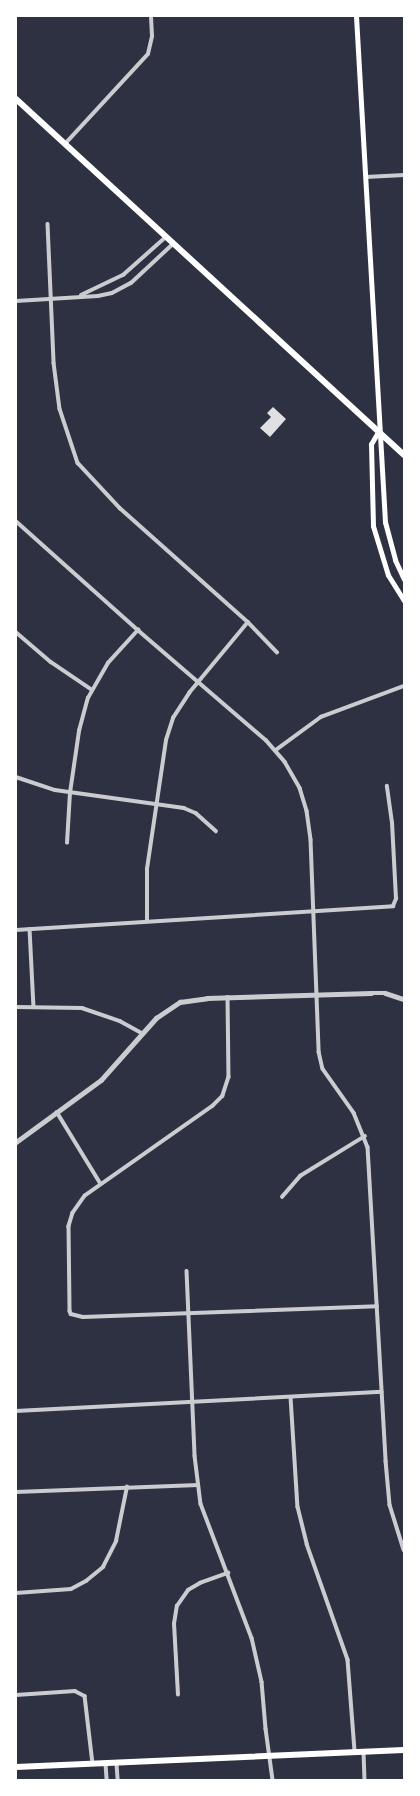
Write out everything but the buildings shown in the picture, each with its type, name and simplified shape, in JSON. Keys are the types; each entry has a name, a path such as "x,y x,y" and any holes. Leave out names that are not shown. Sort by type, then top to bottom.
{"main road":[{"path":"356,16 366,176 378,432 382,451 385,522 395,560 404,579"},
{"path":"16,99 378,432 404,454"},
{"path":"378,432 371,444 373,526 388,575 404,601"},
{"path":"16,1767 117,1764 404,1750"}],"street":[{"path":"65,144 148,54 152,36 151,16"},
{"path":"366,176 404,175"},
{"path":"48,224 54,363 60,409 78,462 120,508 248,622 277,652"},
{"path":"80,296 123,275 166,237"},
{"path":"16,301 98,296 112,293 131,283 174,244"},
{"path":"16,521 276,750 295,777 307,811 317,1034 324,1069 354,1113 365,1136 369,1160 390,1506 404,1549"},
{"path":"147,921 147,869 166,740 173,718 198,682 248,622"},
{"path":"67,843 70,793 79,732 92,689 108,663 138,630"},
{"path":"16,632 51,662 92,689"},
{"path":"276,750 321,717 404,686"},
{"path":"16,777 70,793 184,808 196,813 216,831"},
{"path":"16,930 391,906 396,903 392,809 387,786"},
{"path":"30,929 34,1007"},
{"path":"16,1142 101,1080 156,1018 171,1006 190,1000 228,997 315,996 385,993 404,999"},
{"path":"228,997 229,1077 223,1096 201,1115 85,1196 70,1220 69,1294 72,1314 83,1317 377,1306"},
{"path":"16,1007 82,1008 120,1021 143,1034"},
{"path":"58,1112 101,1184"},
{"path":"282,1197 300,1176 365,1136"},
{"path":"187,1271 198,1485 204,1511 252,1638 259,1664 273,1780"},
{"path":"16,1411 382,1392"},
{"path":"291,1397 298,1507 307,1544 348,1660 355,1752"},
{"path":"16,1492 198,1485"},
{"path":"16,1593 71,1588 86,1581 103,1567 116,1541 127,1488"},
{"path":"178,1696 174,1624 177,1606 188,1590 200,1583 228,1573"},
{"path":"16,1695 75,1691 85,1696 88,1703 92,1764"},
{"path":"364,1752 365,1780"},
{"path":"106,1764 106,1780"},
{"path":"117,1764 118,1780"}]}
